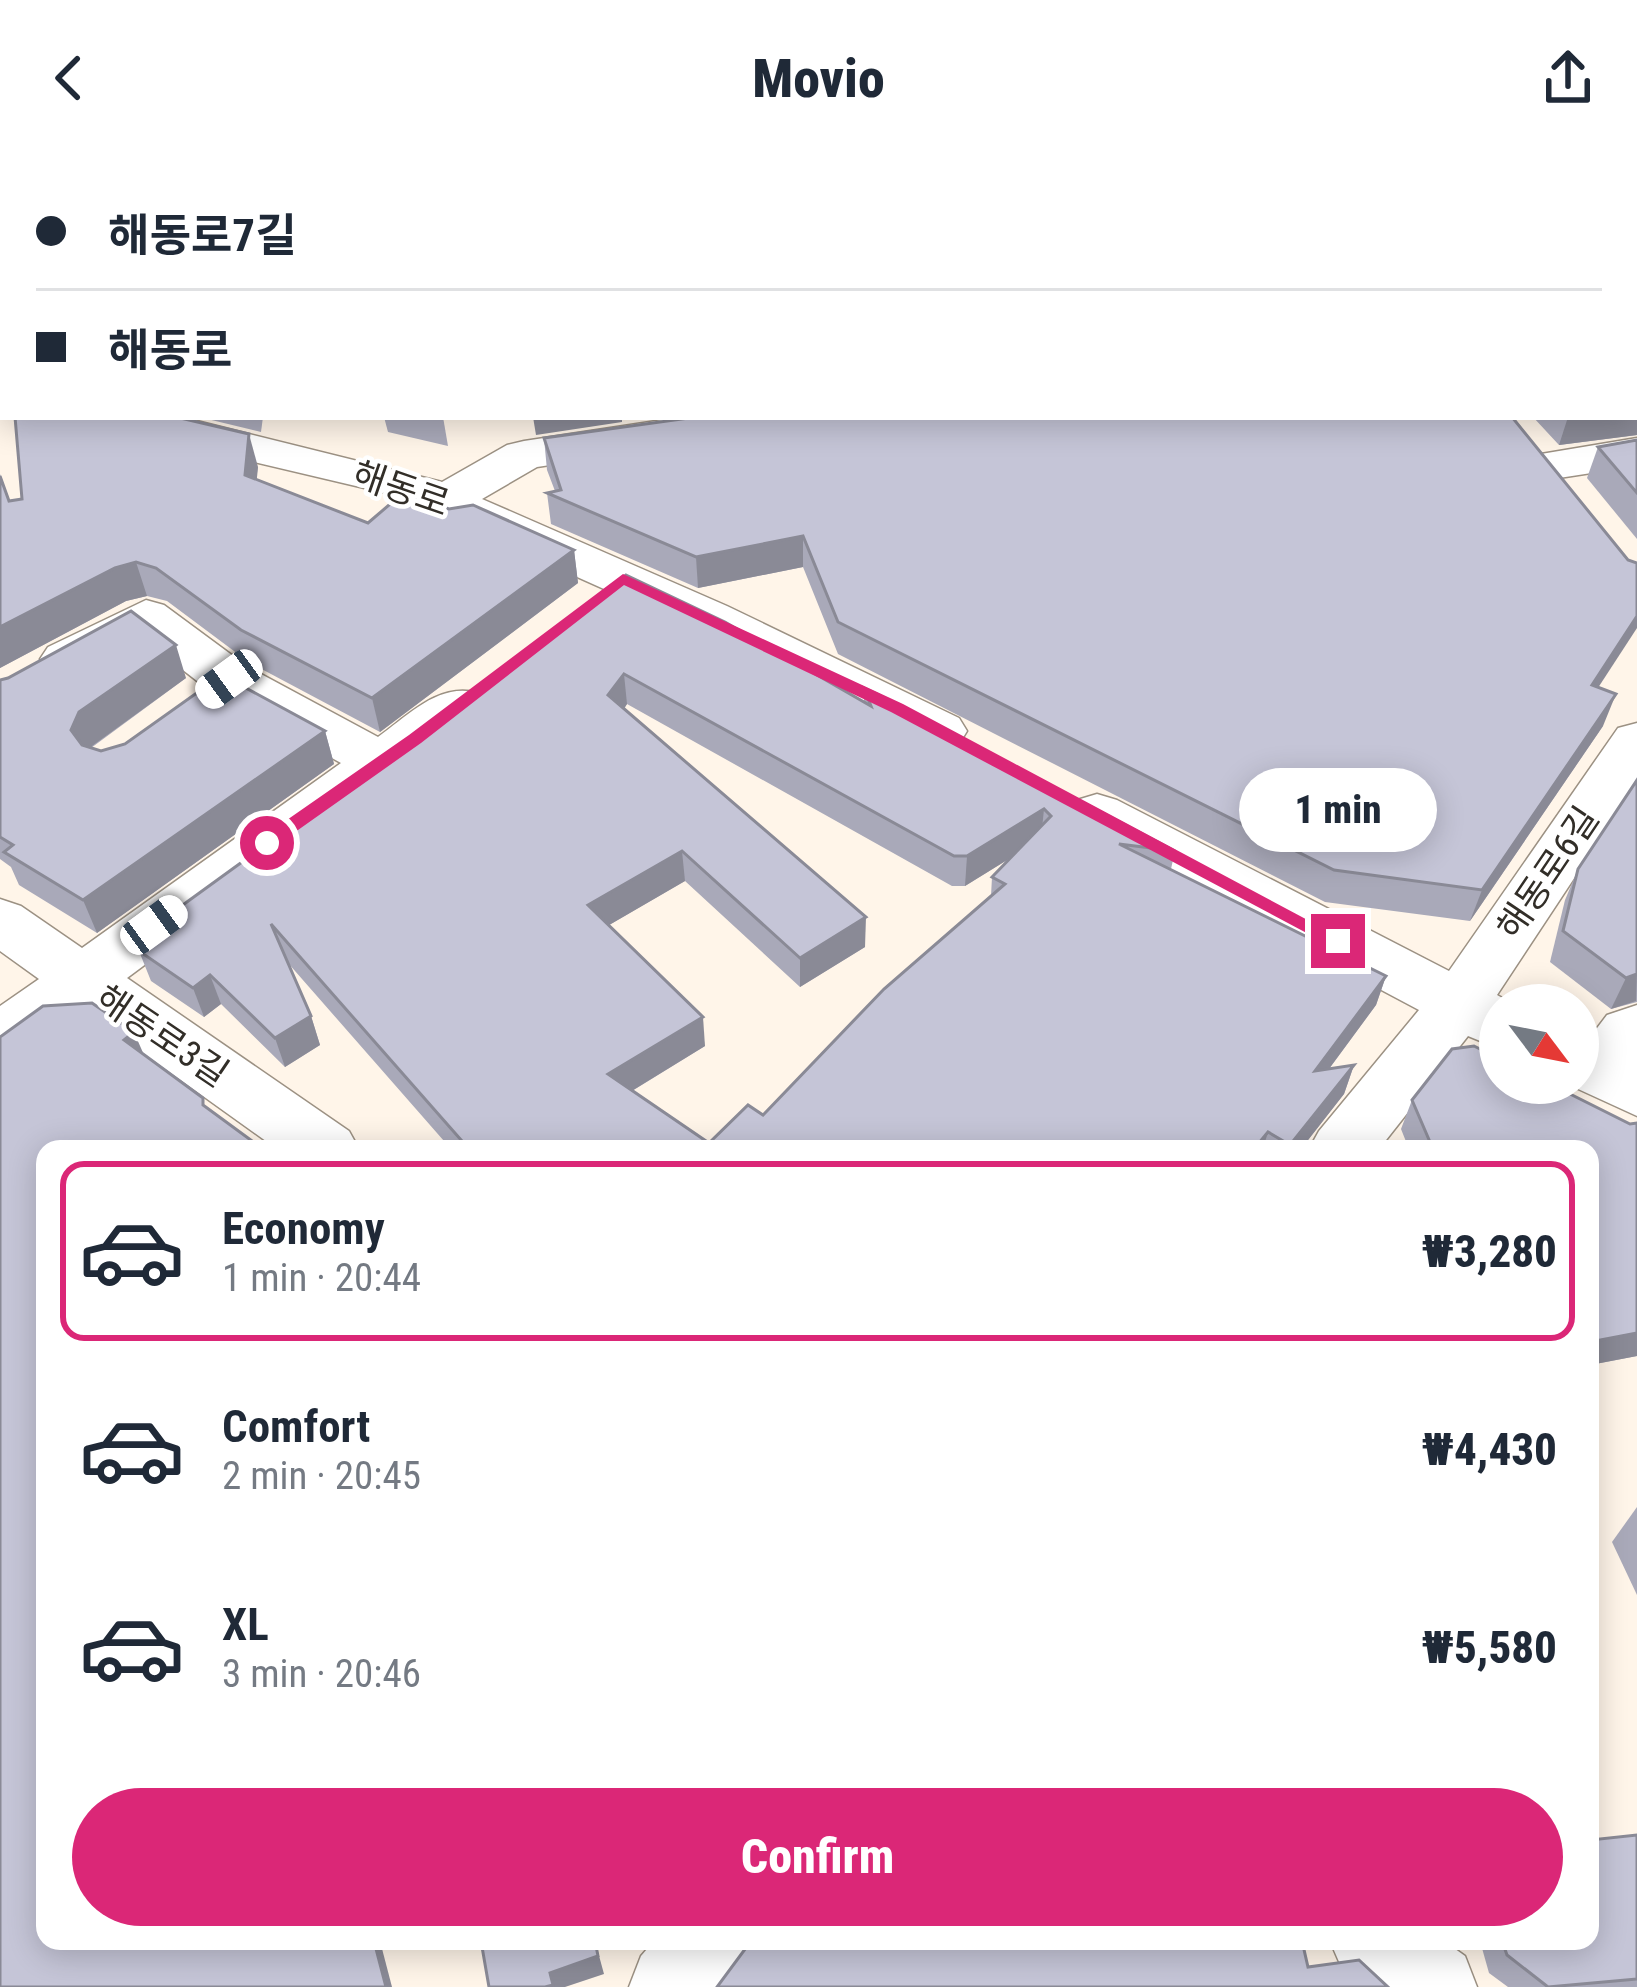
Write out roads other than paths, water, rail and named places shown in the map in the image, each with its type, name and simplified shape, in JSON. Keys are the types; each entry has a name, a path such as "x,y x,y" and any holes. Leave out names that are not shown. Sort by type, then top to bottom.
{"street":[{"name":"해동로","path":"135,420 410,485 604,593 709,616 980,752"},
{"path":"443,501 524,455 754,420"},
{"path":"1546,466 1637,452"},
{"path":"22,683 146,616 210,692 380,760"},
{"path":"0,1039 490,681"},
{"name":"해동로6길","path":"1497,984 1637,741"},
{"path":"1063,796 1479,1015"},
{"name":"해동로3길","path":"0,921 313,1140"},
{"name":"해동로6길","path":"1351,1140 1479,1015"},
{"path":"672,1987 703,1950"},
{"path":"1385,1950 1434,1987"}]}
